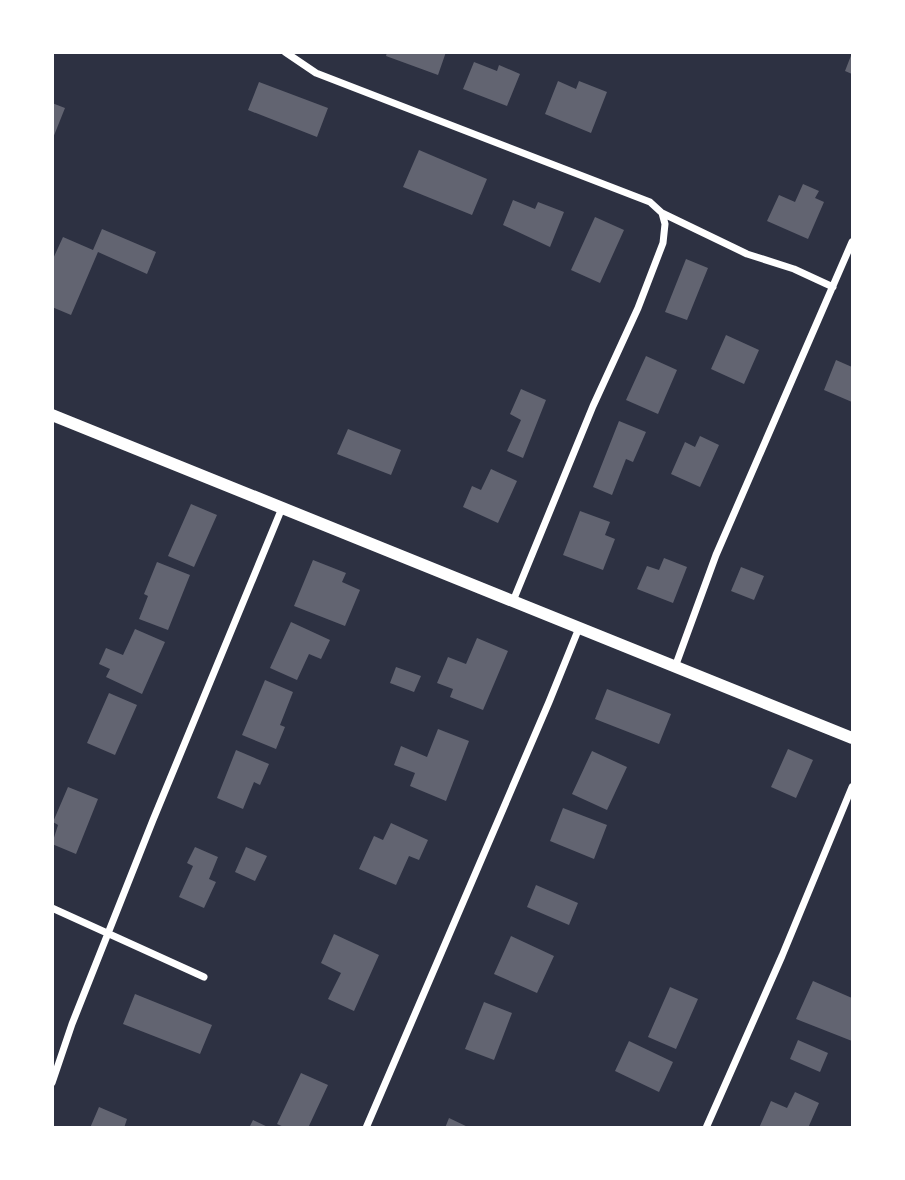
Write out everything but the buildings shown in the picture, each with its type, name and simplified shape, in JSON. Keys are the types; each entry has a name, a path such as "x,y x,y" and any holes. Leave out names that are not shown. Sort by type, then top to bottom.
{"street":[{"path":"285,52 316,72 650,202 662,214 747,254 794,269 833,286"},
{"path":"513,601 593,406 638,308 663,243 665,224 662,214"},
{"path":"675,667 716,555 852,242"},
{"path":"52,415 852,738"},
{"path":"52,1083 72,1024 282,508"},
{"path":"366,1128 534,739 579,628"},
{"path":"706,1128 782,956 852,787"},
{"path":"52,908 204,977"}]}
